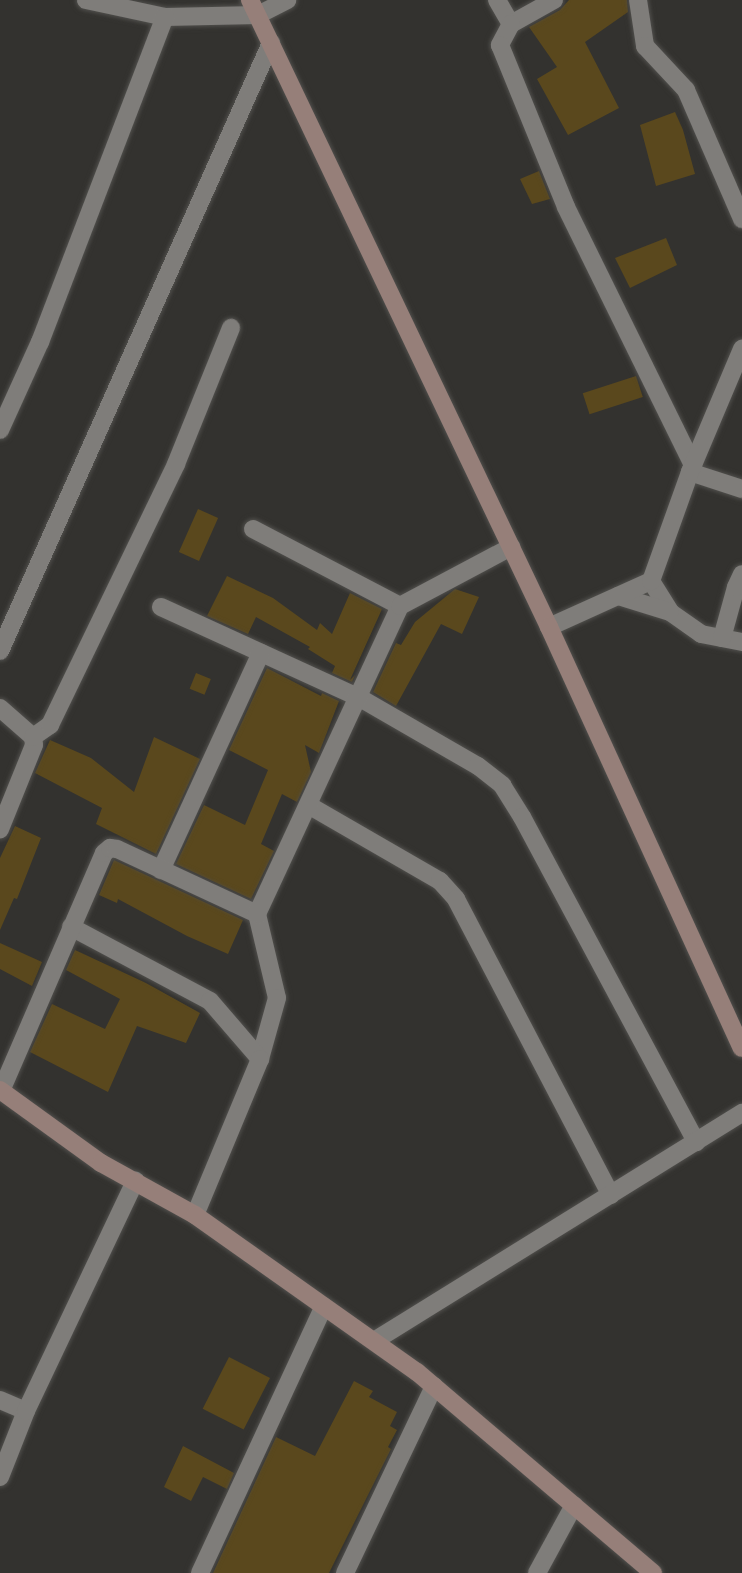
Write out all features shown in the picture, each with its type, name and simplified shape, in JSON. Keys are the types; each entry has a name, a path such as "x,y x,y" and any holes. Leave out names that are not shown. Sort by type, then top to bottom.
{"main road":[{"path":"254,7 549,627 742,1048"},
{"path":"1,1090 57,1133 195,1214 374,1341 434,1386 653,1573"}],"street":[{"path":"86,0 165,17 254,7 287,0"},
{"path":"496,0 511,24"},
{"path":"554,0 511,24 500,45 566,207 691,468 742,489"},
{"path":"638,0 645,46 685,90 742,219"},
{"path":"0,430 40,342 165,17"},
{"path":"0,651 271,43"},
{"path":"33,737 50,725 176,464 231,328"},
{"path":"549,627 651,581 691,468 742,349"},
{"path":"253,529 400,606"},
{"path":"195,1214 260,1059 277,998 257,914 310,806 400,606 511,547"},
{"path":"722,638 742,574"},
{"path":"651,581 670,612"},
{"path":"618,596 670,612 701,634 742,642"},
{"path":"161,607 360,698 478,766 502,785 522,817 696,1142"},
{"path":"161,870 261,653"},
{"path":"0,708 33,737 34,745 0,830"},
{"path":"310,806 440,881 456,899 611,1195"},
{"path":"1,1090 104,853 110,848 257,914"},
{"path":"71,927 210,1001 260,1059"},
{"path":"374,1341 742,1114"},
{"path":"0,1477 26,1411 135,1181"},
{"path":"200,1573 324,1306"},
{"path":"345,1573 434,1386"},
{"path":"0,1400 26,1411"},
{"path":"537,1573 574,1506"}],"building":[{"path":"569,0 627,0 628,12 585,42 619,108 568,135 537,79 557,67 529,27 560,10"},
{"path":"675,112 695,174 656,186 640,125"},
{"path":"539,171 550,199 532,204 520,179"},
{"path":"666,238 677,265 630,288 615,258"},
{"path":"636,376 643,397 590,414 583,393"},
{"path":"198,509 218,518 199,561 179,552"},
{"path":"227,576 273,598 317,630 320,623 332,634 350,593 382,609 350,680 355,675 352,682 332,673 335,666 308,649 310,647 256,617 248,634 207,616"},
{"path":"455,589 479,597 462,634 441,624 396,706 373,692 396,643 401,645 415,622"},
{"path":"267,668 321,696 322,693 339,701 319,753 305,745 311,772 297,802 282,794 261,844 274,851 251,899 176,864 204,805 245,825 268,770 229,750"},
{"path":"196,673 211,679 204,695 190,689"},
{"path":"154,737 200,759 156,854 96,824 102,808 35,773 50,740 91,758 134,792"},
{"path":"15,826 41,838 17,899 14,898 0,930 0,858"},
{"path":"114,860 243,920 228,954 187,936 118,899 117,903 99,895"},
{"path":"0,943 42,962 32,986 0,969"},
{"path":"75,950 146,983 200,1013 186,1043 137,1026 108,1092 30,1052 52,1004 105,1029 120,999 66,970"},
{"path":"229,1357 270,1378 244,1430 203,1409"},
{"path":"354,1381 373,1391 369,1397 397,1412 390,1426 397,1430 388,1447 391,1449 329,1573 213,1573 276,1437 315,1456"},
{"path":"183,1446 234,1473 227,1489 203,1477 191,1501 164,1487"}]}
